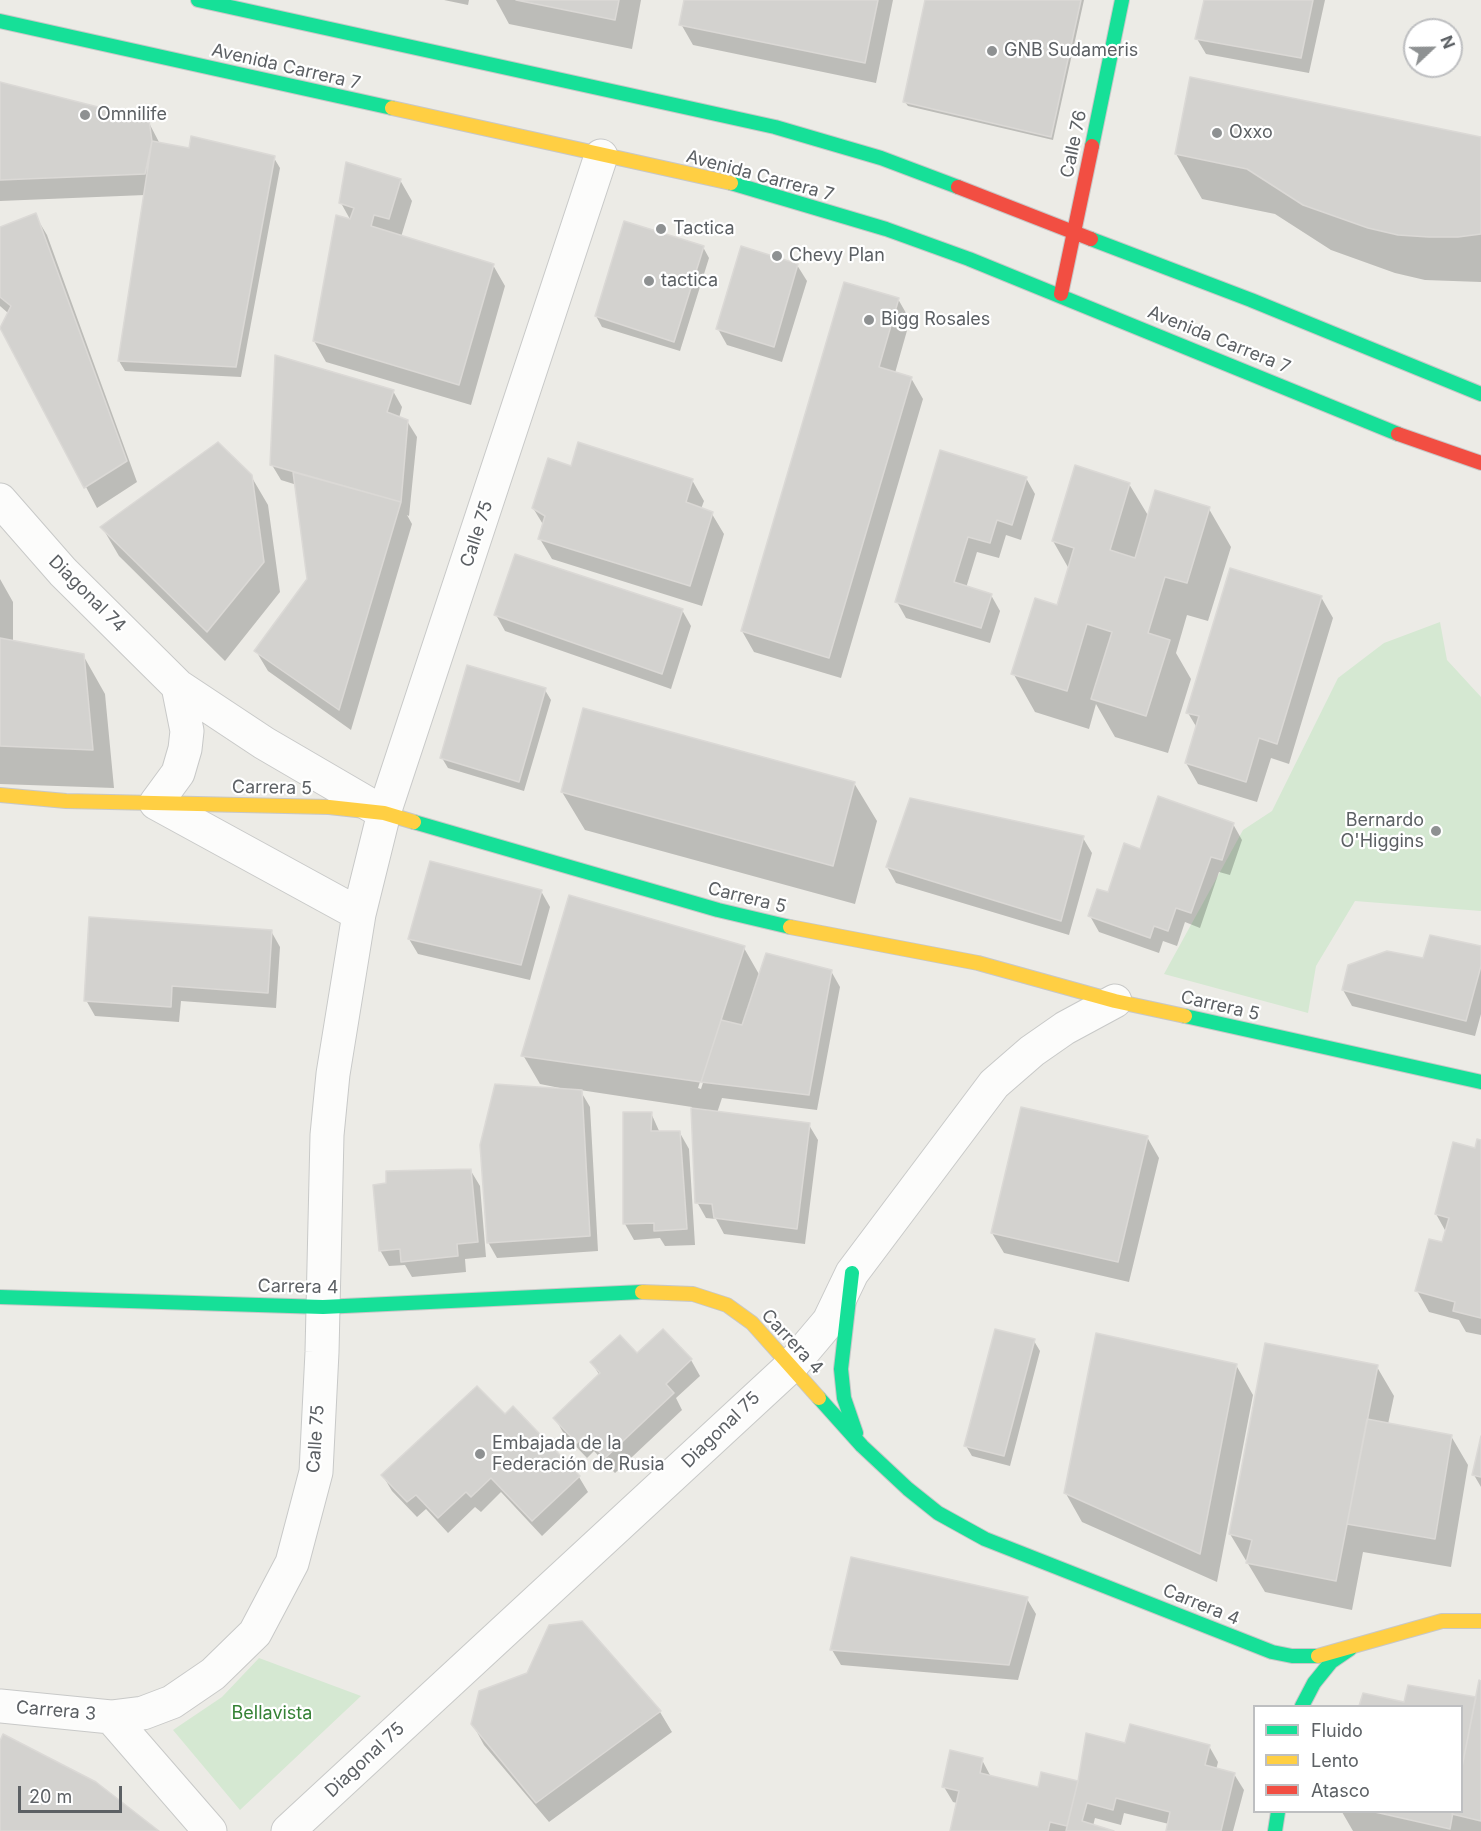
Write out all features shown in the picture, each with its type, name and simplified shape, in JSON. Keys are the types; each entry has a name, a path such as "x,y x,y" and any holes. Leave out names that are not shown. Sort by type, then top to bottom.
{"street":[{"name":"Calle 76","path":"1061,294 1122,0"},
{"path":"219,2 775,127 881,158 1340,335 1481,393"},
{"name":"Avenida Carrera 7","path":"0,21 762,192 886,229 1061,294 1432,448 1481,463"},
{"name":"Calle 75","path":"111,1717 142,1713 172,1702 213,1674 255,1633 292,1563 315,1472 323,1307 327,1135 333,1074 359,914 384,813 601,156"},
{"name":"Diagonal 74","path":"0,500 63,572 178,686 264,742 384,813"},
{"path":"178,686 187,731 185,749 178,773 156,803 359,914"},
{"name":"Carrera 5","path":"0,795 66,801 329,807 384,813 718,910 978,963 1115,1001 1481,1082"},
{"name":"Diagonal 75","path":"296,1829 791,1366 829,1321 852,1273 994,1084 1032,1051 1065,1028 1115,1001"},
{"path":"852,1273 841,1369 844,1398 862,1446"},
{"name":"Carrera 4","path":"0,1297 323,1307 655,1291 693,1294 727,1305 740,1313 862,1446 908,1489 938,1513 986,1539 1272,1652 1292,1656 1321,1656 1442,1621 1481,1621"},
{"path":"1303,1705 1314,1683 1331,1662 1352,1647"},
{"path":"1272,1652 1288,1670"},
{"path":"1296,1684 1302,1705"},
{"name":"Carrera 3","path":"0,1706 111,1717"},
{"path":"111,1717 210,1831"},
{"path":"1275,1831 1278,1813"}],"green space":[{"path":"1440,622 1447,660 1481,697 1481,911 1355,901 1316,966 1308,1013 1164,974 1243,830 1272,811 1338,678 1384,643"},
{"name":"Bellavista","path":"259,1658 361,1696 240,1810 173,1730 222,1697"}],"building":[{"path":"516,0 619,0 615,20"},
{"path":"684,0 878,0 865,63 679,25"},
{"name":"GNB Sudameris","path":"925,0 1081,0 1051,137 903,102"},
{"path":"1204,0 1313,0 1301,58 1195,39"},
{"path":"1190,77 1481,137 1481,234 1429,237 1398,235 1368,228 1303,205 1247,169 1175,154"},
{"path":"0,82 149,120 152,141 145,174 0,180"},
{"path":"191,136 275,156 236,367 118,361 152,141 189,148"},
{"path":"346,162 401,179 389,219 374,215 371,226 494,264 459,385 313,341 336,215 350,219 354,208 339,203"},
{"path":"36,213 127,461 84,488 0,328 11,306 0,297 0,227"},
{"name":"tactica","path":"624,221 704,246 674,342 595,316"},
{"path":"741,246 798,264 774,347 716,329"},
{"path":"844,282 899,298 879,367 912,377 829,658 741,631"},
{"path":"275,355 394,390 387,412 408,420 401,502 270,465"},
{"path":"218,442 252,475 264,562 207,632 100,527"},
{"path":"578,442 693,479 686,502 713,512 690,586 538,539 545,516 532,508 548,458 571,466"},
{"path":"940,450 1027,477 1012,525 997,520 990,543 968,537 954,582 992,594 981,628 895,602"},
{"path":"1075,465 1130,483 1110,550 1135,558 1155,490 1210,507 1187,583 1165,577 1148,633 1170,640 1146,716 1091,699 1112,632 1087,624 1067,691 1011,674 1035,598 1057,605 1074,548 1052,541"},
{"path":"293,472 401,502 339,710 254,651 307,579"},
{"path":"515,554 683,609 662,674 494,615"},
{"path":"1230,568 1322,596 1277,744 1259,738 1246,782 1185,763 1199,716 1186,713"},
{"path":"0,638 84,654 93,750 0,746"},
{"path":"467,665 546,688 519,782 440,758"},
{"path":"583,708 855,782 833,866 561,792"},
{"path":"1158,796 1234,823 1222,860 1211,857 1191,913 1176,908 1168,931 1154,926 1150,938 1088,916 1097,889 1108,892 1124,843 1140,849"},
{"path":"910,798 1084,836 1061,921 886,867"},
{"path":"430,861 542,890 521,965 408,939"},
{"path":"569,895 745,946 701,1082 521,1056"},
{"path":"89,917 272,930 268,993 172,986 171,1007 84,1001"},
{"path":"1430,935 1481,946 1481,966 1466,1021 1342,990 1348,965 1387,951 1423,958"},
{"path":"766,953 832,970 809,1095 701,1082 721,1020 742,1025"},
{"path":"495,1084 582,1090 590,1236 487,1243 480,1145"},
{"path":"1021,1107 1148,1136 1118,1262 991,1233"},
{"path":"691,1108 810,1123 797,1229 714,1218 712,1204 695,1203"},
{"path":"623,1112 652,1112 651,1131 680,1131 687,1229 654,1231 654,1223 623,1224"},
{"path":"1477,1139 1481,1140 1481,1318 1453,1311 1455,1302 1415,1291 1429,1239 1442,1242 1449,1218 1435,1214 1453,1142 1475,1148"},
{"path":"471,1169 478,1242 457,1244 458,1256 401,1262 400,1249 379,1251 373,1185 386,1183 386,1171"},
{"path":"663,1329 692,1359 666,1384 674,1393 605,1458 584,1436 577,1443 553,1418 600,1373 590,1362 620,1335 637,1353"},
{"path":"995,1329 1035,1339 1004,1456 964,1446"},
{"path":"1096,1333 1237,1364 1200,1554 1064,1493"},
{"path":"1265,1343 1378,1365 1336,1581 1246,1563 1252,1540 1229,1534"},
{"path":"477,1386 505,1414 513,1406 580,1476 532,1521 491,1478 471,1497 466,1492 438,1518 416,1495 407,1502 381,1475"},
{"path":"1367,1419 1452,1435 1435,1539 1347,1524"},
{"path":"1481,1436 1481,1477 1472,1475"},
{"path":"851,1557 1028,1597 1009,1665 830,1650"},
{"path":"582,1621 661,1711 536,1803 471,1724 479,1691 527,1673 549,1625"},
{"path":"1479,1680 1481,1681 1481,1821 1452,1814 1463,1813 1463,1762"},
{"path":"1408,1685 1476,1697 1463,1762 1463,1705 1359,1705 1363,1693 1404,1702"},
{"path":"1130,1724 1210,1745 1205,1765 1235,1773 1221,1831 1166,1831 1170,1812 1116,1798 1113,1810 1087,1803 1082,1821 1114,1831 1066,1831 1086,1733 1125,1743"},
{"path":"3,1734 96,1782 159,1831 0,1831 0,1741"},
{"path":"950,1750 983,1758 980,1773 1038,1787 1041,1772 1078,1781 1067,1826 1050,1822 1048,1831 950,1831 959,1791 942,1787"},
{"path":"1379,1813 1453,1813 1450,1829"}],"traffic: fast":[{"path":"198,0 775,127 881,158 958,187"},
{"path":"1092,146 1122,0"},
{"path":"0,21 392,108"},
{"path":"731,183 886,229 969,259 1398,434"},
{"path":"1091,239 1251,300 1481,394"},
{"path":"414,822 718,910 790,927"},
{"path":"1185,1016 1481,1082"},
{"path":"852,1273 841,1369 844,1398 856,1433"},
{"path":"0,1297 323,1307 642,1292"},
{"path":"819,1398 862,1446 908,1489 938,1513 985,1539 1272,1652 1292,1656 1318,1656"},
{"path":"1303,1705 1314,1683 1331,1662 1350,1649"},
{"path":"1275,1831 1278,1813"}],"traffic: slow":[{"path":"392,108 731,183"},
{"path":"0,795 66,801 329,807 384,813 414,822"},
{"path":"790,927 978,963 1115,1001 1185,1016"},
{"path":"642,1292 693,1294 727,1305 752,1323 819,1398"},
{"path":"1318,1656 1442,1621 1481,1621"}],"traffic: jam":[{"path":"1061,294 1092,146"},
{"path":"958,187 1091,239"},
{"path":"1398,434 1481,463"}],"place":[{"name":"GNB Sudameris","path":"992,51"},
{"name":"Omnilife","path":"85,115"},
{"name":"Oxxo","path":"1217,133"},
{"name":"Tactica","path":"661,229"},
{"name":"Chevy Plan","path":"777,256"},
{"name":"tactica","path":"649,281"},
{"name":"Bigg Rosales","path":"869,320"},
{"name":"Bernardo O'Higgins","path":"1436,831"},
{"name":"Embajada de la Federación de Rusia","path":"480,1454"}]}
